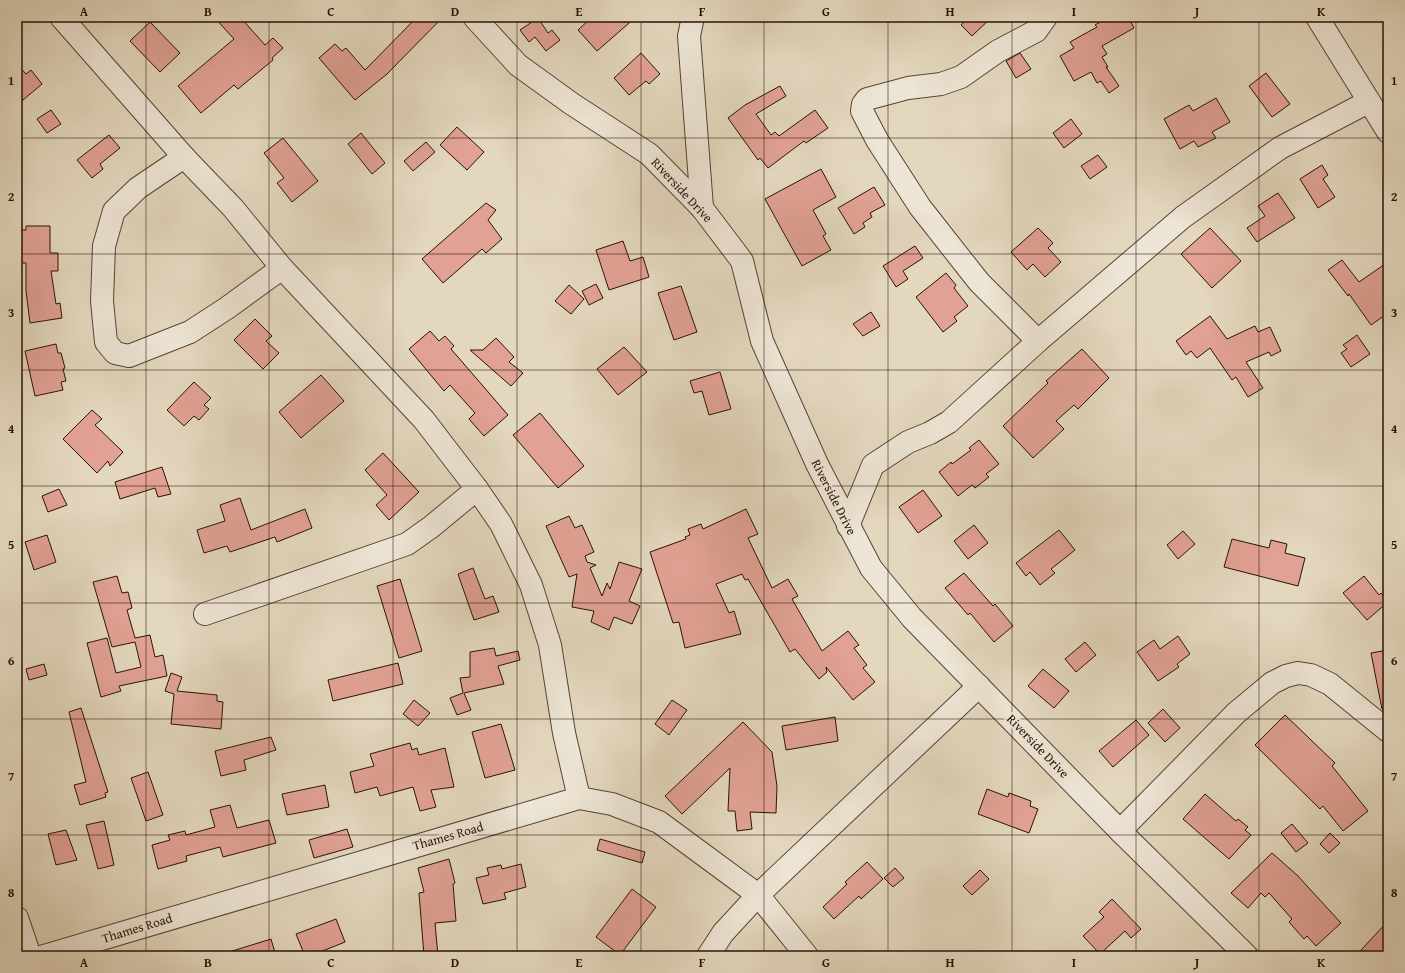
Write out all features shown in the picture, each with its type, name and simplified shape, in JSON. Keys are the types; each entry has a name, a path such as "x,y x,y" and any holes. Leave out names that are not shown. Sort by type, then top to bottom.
{"street":[{"path":"61,17 184,157 233,208 282,268 424,420 477,489 501,524 531,585 550,645 564,733 579,798"},
{"name":"Riverside Drive","path":"474,17 518,65 572,104 649,154 702,208 742,261 762,341 816,464 871,568 912,618 1120,831 1247,956"},
{"path":"693,17 690,36 702,208"},
{"path":"1038,341 978,282 925,213 877,140 862,111 863,104 867,98 908,88 941,84 960,77 998,51 1036,31 1046,17"},
{"path":"1317,17 1368,102 1388,132"},
{"path":"848,526 873,465 908,442 930,434 949,422 1038,341 1183,217 1280,148 1368,102"},
{"path":"184,157 138,188 114,211 104,246 102,301 106,342 115,353 129,356 190,332 227,308 282,268"},
{"path":"205,614 407,544 431,527 477,489"},
{"path":"1120,831 1236,713 1272,684 1286,676 1298,673 1311,675 1330,684 1388,731"},
{"path":"708,956 723,933 758,895 979,686"},
{"name":"Thames Road","path":"44,956 579,798 612,804 659,822 758,895 807,956"},
{"path":"17,918 30,956"}],"building":[{"path":"214,17 240,17 265,45 273,38 283,48 272,58 273,60 238,89 234,85 201,113 178,86 234,39"},
{"path":"417,17 443,17 387,74 355,100 319,58 335,44 342,51 346,48 365,70"},
{"path":"592,17 636,17 597,51 578,30"},
{"path":"969,17 992,17 972,36 961,25"},
{"path":"1109,17 1128,17 1134,28 1102,46 1107,54 1102,57 1108,67 1106,67 1119,86 1109,93 1101,81 1097,83 1091,72 1074,81 1060,56 1074,48 1070,42 1097,27 1095,25"},
{"path":"538,18 548,33 552,30 560,40 546,51 535,37 529,42 520,30"},
{"path":"150,22 180,53 160,72 130,41"},
{"path":"641,53 660,74 649,84 646,81 629,95 614,78"},
{"path":"1020,53 1031,69 1016,78 1006,61"},
{"path":"17,64 26,74 31,70 42,84 17,105"},
{"path":"1266,73 1290,104 1272,117 1249,86"},
{"path":"780,86 786,96 756,114 771,135 775,132 779,136 815,110 828,128 806,143 804,141 768,168 760,158 758,160 728,118 745,105"},
{"path":"1216,98 1230,122 1212,132 1216,138 1198,147 1194,141 1180,149 1164,119 1189,105 1193,111"},
{"path":"51,110 61,124 47,133 37,119"},
{"path":"1071,119 1082,134 1064,148 1053,133"},
{"path":"457,127 484,152 467,170 440,145"},
{"path":"361,133 385,163 372,174 348,144"},
{"path":"109,135 120,148 100,164 103,169 92,178 77,160"},
{"path":"283,138 318,181 292,202 277,183 284,178 264,153"},
{"path":"426,142 435,152 413,171 404,161"},
{"path":"1098,155 1107,167 1090,179 1081,166"},
{"path":"1322,165 1328,175 1323,179 1335,197 1318,208 1300,179"},
{"path":"821,169 836,197 813,210 826,234 823,236 831,250 802,266 765,199"},
{"path":"874,187 885,205 870,213 872,217 863,223 865,227 854,234 838,208"},
{"path":"1278,193 1295,218 1257,242 1247,228 1265,216 1258,206"},
{"path":"486,203 496,210 488,220 502,239 486,253 482,249 443,283 422,259"},
{"path":"26,226 50,226 50,253 58,253 58,271 51,271 56,304 60,303 62,318 30,323 26,291 26,263 17,263 17,230 26,230"},
{"path":"1038,228 1053,243 1048,248 1061,262 1045,277 1033,264 1027,270 1011,252"},
{"path":"1210,228 1241,261 1212,288 1181,254"},
{"path":"623,241 630,261 643,257 649,277 609,290 596,250"},
{"path":"915,246 923,258 903,271 908,279 896,287 883,266"},
{"path":"1342,260 1359,282 1388,262 1388,313 1371,325 1349,294 1348,296 1328,270"},
{"path":"946,273 956,285 954,288 968,306 954,317 957,321 943,332 916,297"},
{"path":"596,284 603,298 589,305 582,291"},
{"path":"569,285 584,299 571,314 555,301"},
{"path":"681,286 697,332 674,340 658,293"},
{"path":"871,312 880,326 863,336 853,324"},
{"path":"1210,316 1227,339 1255,326 1258,332 1270,327 1281,351 1271,356 1269,352 1246,362 1263,388 1248,397 1236,377 1232,380 1210,348 1197,358 1191,351 1186,355 1176,341"},
{"path":"255,319 272,336 266,341 279,353 263,369 234,340"},
{"path":"430,331 439,341 445,336 454,346 451,349 508,415 484,436 469,419 475,413 450,385 444,391 409,349"},
{"path":"1357,335 1370,354 1351,367 1341,353 1347,349 1343,345"},
{"path":"496,338 514,357 509,362 523,373 511,386 470,350 483,350"},
{"path":"56,344 58,353 61,353 65,368 63,369 66,381 61,382 63,390 35,396 25,351"},
{"path":"624,347 647,372 618,395 597,369"},
{"path":"1082,349 1109,378 1078,409 1074,405 1056,421 1064,429 1033,458 1003,426 1048,383 1046,381"},
{"path":"720,372 731,409 709,415 702,391 694,393 690,381"},
{"path":"321,375 344,401 301,438 279,412"},
{"path":"194,382 211,398 204,405 209,409 199,420 194,416 184,426 167,410"},
{"path":"92,410 102,419 95,425 123,452 110,466 108,461 97,473 63,439"},
{"path":"540,413 584,466 558,488 513,435"},
{"path":"979,440 999,464 986,474 989,477 975,488 972,485 958,496 939,472 951,462 952,464 971,450 969,448"},
{"path":"383,453 419,492 389,520 376,505 387,495 365,470"},
{"path":"162,467 171,494 158,497 155,488 120,499 115,482"},
{"path":"59,489 67,505 48,512 42,496"},
{"path":"923,490 942,516 918,533 899,507"},
{"path":"240,498 251,530 305,509 312,528 277,542 275,537 230,552 227,546 204,553 197,530 225,521 220,505"},
{"path":"746,509 758,534 748,538 772,588 788,579 798,596 792,599 822,651 848,631 859,645 854,648 867,665 863,668 875,682 853,700 826,667 827,672 819,679 795,649 790,652 748,579 745,580 742,574 716,584 729,613 734,611 741,634 685,648 679,622 673,623 650,552 686,539 685,537 690,535 688,529 701,524 703,529"},
{"path":"569,516 575,528 582,525 594,552 585,556 587,562 596,565 590,568 602,596 607,583 610,589 619,562 642,569 629,601 640,606 632,624 614,617 609,630 591,622 594,611 572,607 577,574 569,577 546,526"},
{"path":"974,525 988,543 968,559 954,541"},
{"path":"1059,530 1075,550 1051,569 1055,573 1040,585 1030,572 1026,576 1016,563"},
{"path":"1183,531 1195,544 1178,559 1167,545"},
{"path":"47,535 56,562 34,570 25,542"},
{"path":"1232,539 1269,548 1271,540 1287,544 1285,553 1305,558 1298,586 1224,567"},
{"path":"473,568 485,599 493,596 499,612 474,620 458,574"},
{"path":"964,573 993,606 995,604 1013,626 994,642 970,613 968,615 945,588"},
{"path":"117,576 122,593 128,592 132,608 127,610 135,638 150,635 155,657 163,655 167,676 119,686 121,691 101,697 87,643 107,638 116,673 141,667 135,642 112,647 93,582"},
{"path":"1364,576 1379,595 1381,593 1388,602 1367,620 1343,593"},
{"path":"400,579 422,651 399,658 377,586"},
{"path":"1178,636 1190,654 1177,664 1179,667 1158,681 1137,652 1154,640 1160,649"},
{"path":"1085,642 1096,655 1076,672 1065,659"},
{"path":"494,648 496,656 518,651 520,660 498,666 504,684 464,693 471,710 457,715 450,698 463,693 460,678 470,677 470,652"},
{"path":"1388,650 1388,709 1382,709 1371,653"},
{"path":"398,663 403,684 333,701 328,680"},
{"path":"44,664 47,675 29,680 26,669"},
{"path":"1043,669 1069,691 1054,708 1028,686"},
{"path":"171,673 182,677 177,691 217,695 217,701 223,702 221,729 171,724 174,694 165,691"},
{"path":"414,700 430,713 418,726 403,714"},
{"path":"672,700 687,710 669,735 655,724"},
{"path":"81,708 108,792 105,793 106,797 80,805 74,785 86,782 69,712"},
{"path":"1163,709 1180,728 1165,742 1148,723"},
{"path":"1285,715 1335,763 1332,766 1368,811 1343,831 1323,806 1320,809 1255,745"},
{"path":"835,717 838,741 786,750 782,726"},
{"path":"1136,720 1149,735 1113,767 1099,751"},
{"path":"743,722 772,752 777,786 776,813 750,812 752,829 737,831 735,811 728,811 730,768 682,814 665,796"},
{"path":"501,724 515,770 485,778 472,732"},
{"path":"271,737 276,750 244,760 246,770 221,776 215,751"},
{"path":"410,743 412,750 417,748 419,755 445,748 454,787 431,790 436,807 420,811 413,787 380,796 377,787 355,793 350,772 374,766 370,754"},
{"path":"148,772 163,815 146,821 131,778"},
{"path":"325,785 329,807 287,815 282,794"},
{"path":"987,789 1008,797 1009,793 1031,801 1030,806 1038,809 1029,833 978,814"},
{"path":"1205,794 1236,821 1238,819 1248,827 1245,830 1251,835 1229,859 1183,819"},
{"path":"230,805 237,828 269,820 276,843 223,857 220,847 186,856 187,861 158,869 152,845 170,840 168,835 185,831 186,835 215,827 210,810"},
{"path":"104,821 114,865 98,869 86,825"},
{"path":"1292,824 1308,843 1296,852 1281,833"},
{"path":"347,829 353,847 314,858 309,840"},
{"path":"66,830 77,860 56,865 48,834"},
{"path":"1330,833 1340,843 1329,853 1320,844"},
{"path":"600,839 645,852 642,863 597,850"},
{"path":"1272,853 1297,875 1341,923 1316,946 1307,936 1304,939 1289,922 1292,919 1269,893 1265,897 1261,893 1248,908 1231,893"},
{"path":"449,859 455,883 453,884 456,921 435,923 438,956 424,956 419,893 424,892 418,868"},
{"path":"867,862 883,879 861,899 859,896 834,919 823,907 847,884 845,882"},
{"path":"521,864 526,887 504,893 506,899 483,904 476,878 489,875 487,868 501,865 502,869"},
{"path":"895,868 904,878 893,887 884,878"},
{"path":"980,870 989,879 972,895 963,886"},
{"path":"632,889 656,907 620,955 596,937"},
{"path":"1112,899 1141,929 1131,938 1125,931 1100,954 1083,936 1104,917 1099,912"},
{"path":"336,919 345,942 310,956 305,956 296,934"},
{"path":"1388,921 1388,956 1367,956 1361,950"},
{"path":"271,939 276,956 227,956 226,953"}]}
